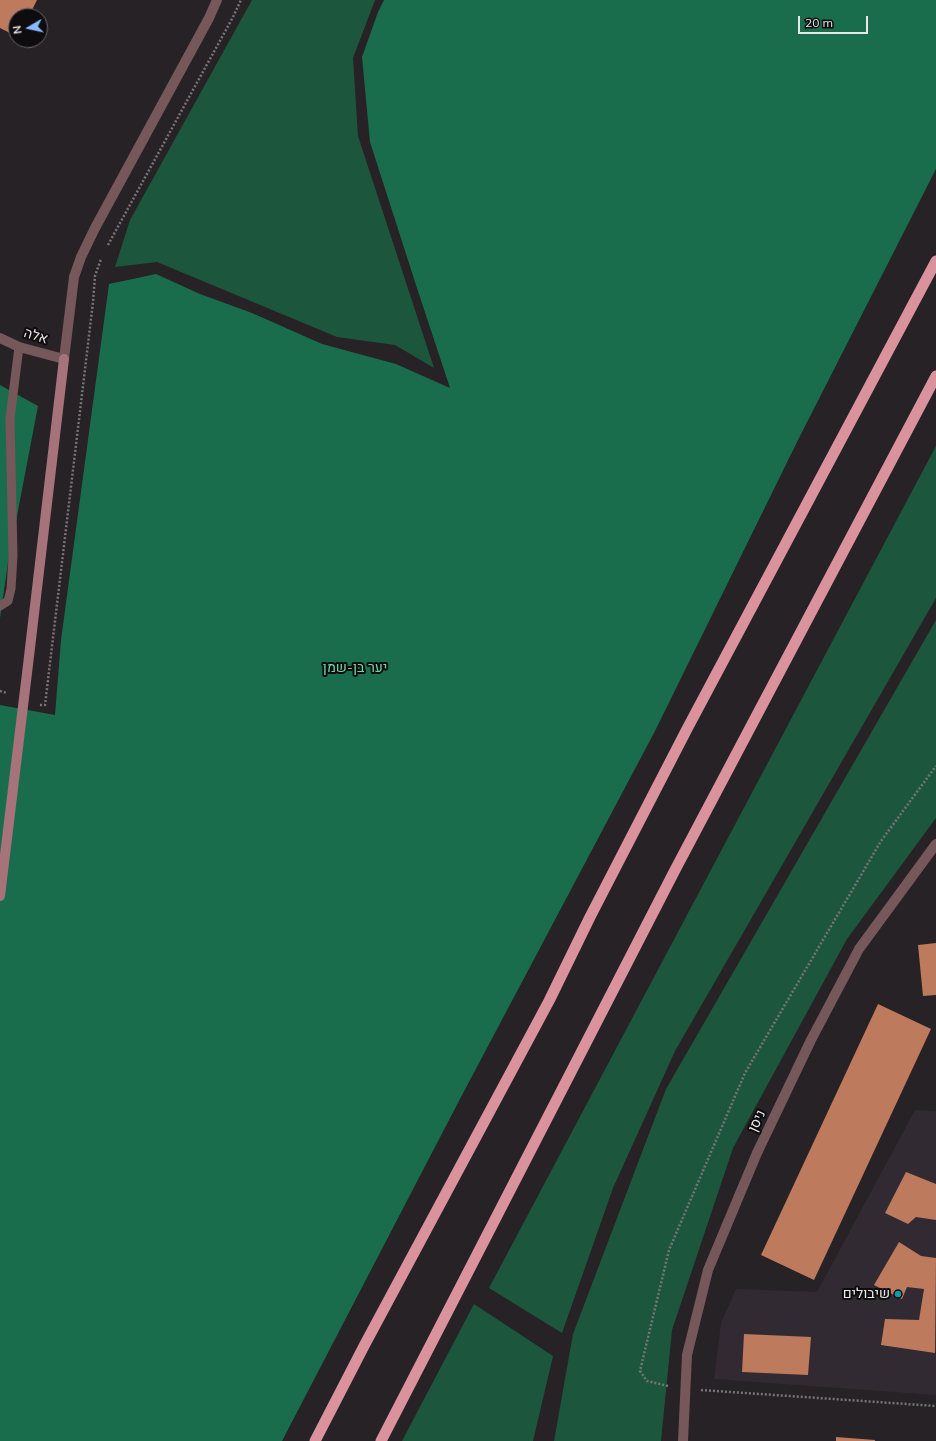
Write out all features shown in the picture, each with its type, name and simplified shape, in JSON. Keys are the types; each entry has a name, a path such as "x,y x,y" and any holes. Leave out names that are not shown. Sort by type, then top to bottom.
{"highway":[{"path":"315,1441 548,1001 687,729 936,261"},
{"path":"381,1441 679,863 936,376"}],"main road":[{"path":"0,896 24,705 64,359"}],"street":[{"path":"64,359 72,290 74,278 81,257 95,228 209,18 217,0"},
{"name":"אלה","path":"0,338 19,347 64,359"},
{"name":"ניסן","path":"683,1441 687,1355 708,1270 757,1153 811,1040 859,949 936,844"}],"lane":[{"path":"0,606 8,601 11,589 13,556 10,418 19,347"}],"path":[{"path":"106,248 241,0"},
{"path":"24,705 45,705 95,276 102,255"},
{"path":"936,766 881,841 744,1072 669,1250 640,1371 647,1381 686,1389 936,1406"}],"shaded area":[{"path":"915,1110 936,1111 936,1395 714,1379 721,1323 736,1289 817,1292"}],"green space":[{"path":"252,0 375,0 353,58 358,136 434,368 395,345 337,337 157,262 115,267 130,220"},
{"name":"יער בן-שמן","path":"384,0 936,0 936,169 799,438 655,731 461,1097 282,1441 0,1441 0,705 55,715 61,640 109,284 156,274 200,294 252,313 322,344 396,364 450,388 370,142 362,57 378,12"},
{"path":"0,385 38,406 8,563 0,618"},
{"path":"936,446 936,598 675,1051 613,1188 562,1333 489,1288"},
{"path":"936,620 936,818 847,939 733,1148 672,1330 661,1441 554,1441 573,1334 666,1089"},
{"path":"474,1304 553,1356 533,1441 402,1441"}],"building":[{"path":"0,0 37,0 33,8 8,8 8,32 0,28"},
{"path":"936,943 936,995 923,996 918,945"},
{"path":"878,1004 931,1029 814,1280 761,1255"},
{"path":"906,1172 936,1184 936,1220 916,1217 908,1224 885,1213"},
{"name":"שיבולים","path":"899,1242 921,1256 936,1258 935,1353 881,1345 885,1319 919,1320 924,1289 907,1287 902,1299 874,1285"},
{"path":"744,1334 811,1337 808,1375 742,1372"},
{"path":"836,1437 875,1440 875,1441 836,1441"}],"place":[{"name":"שיבולים","path":"898,1294"}]}
